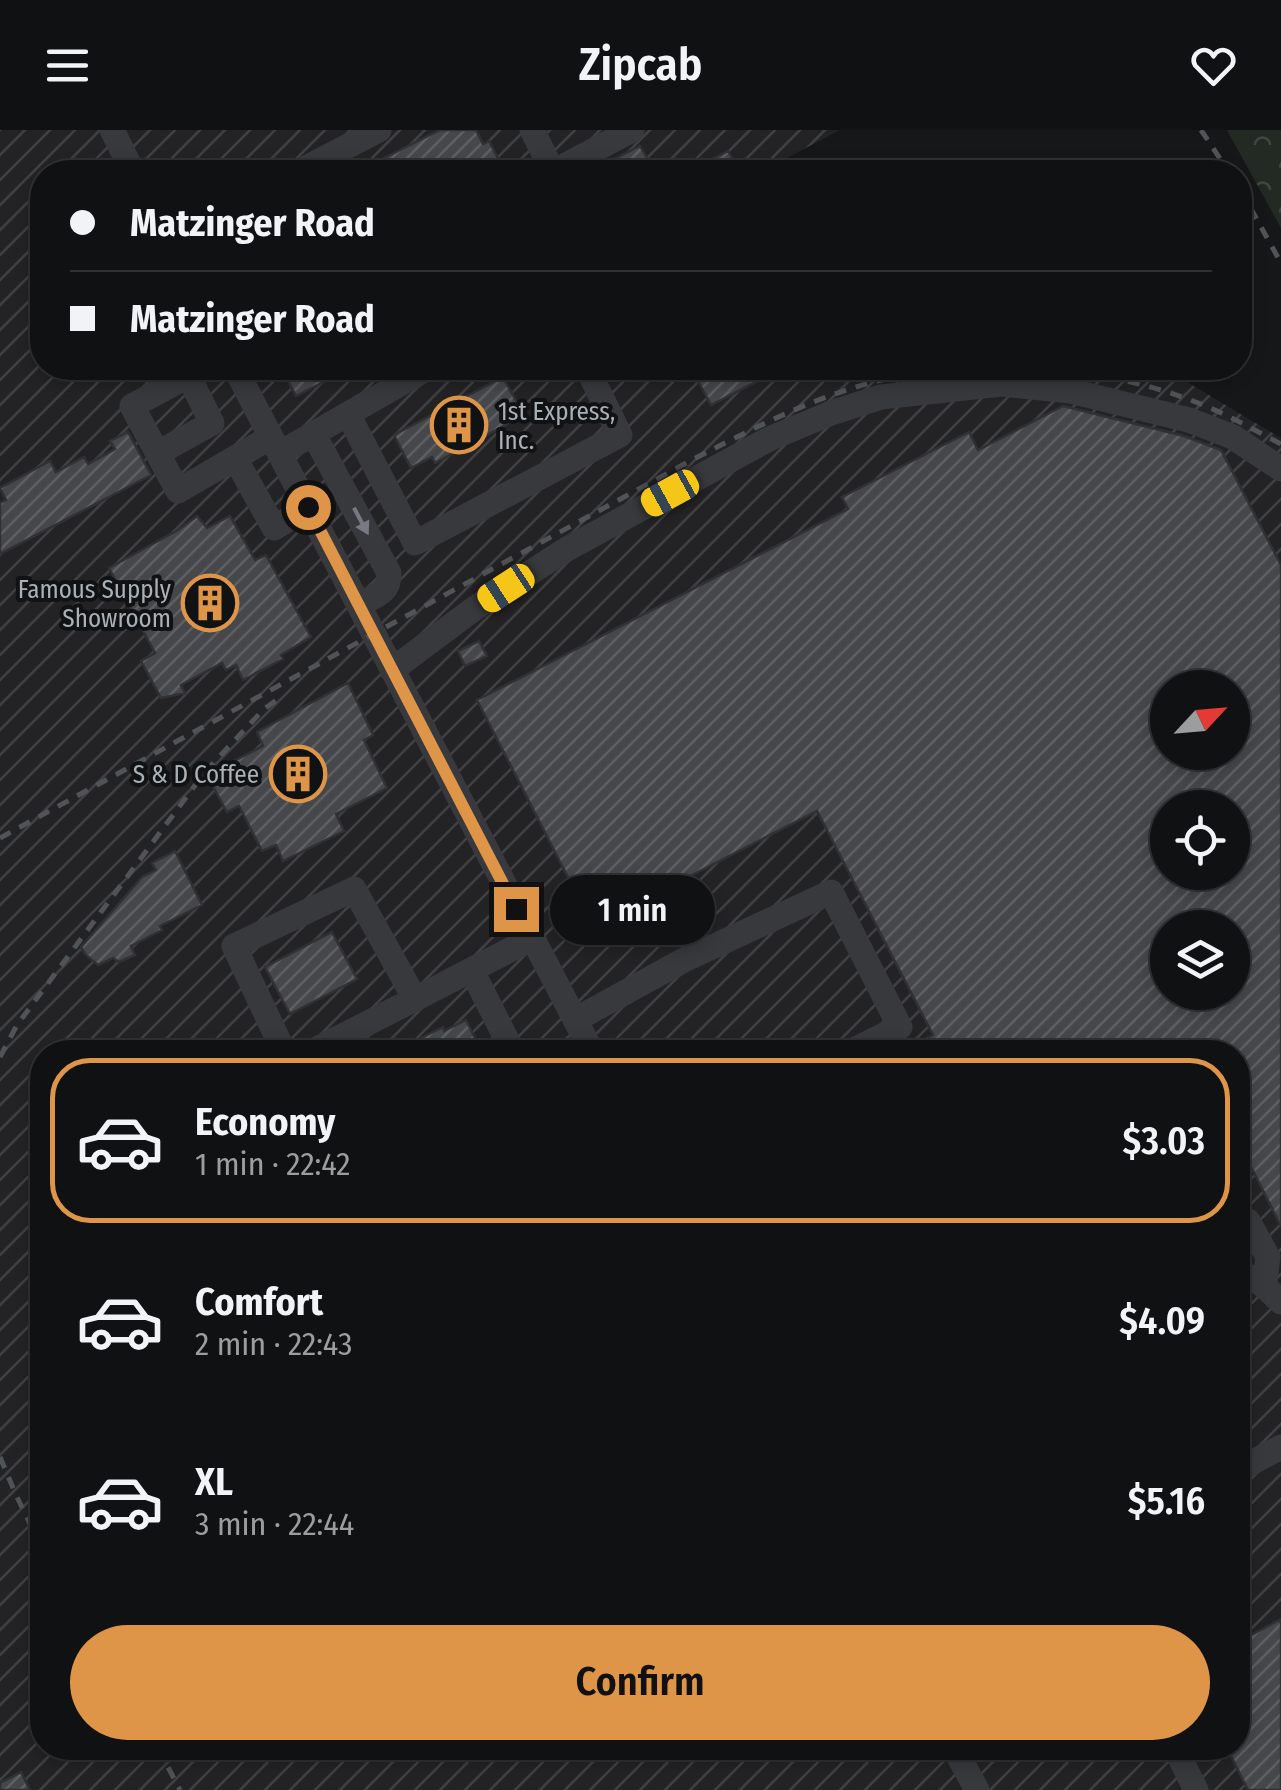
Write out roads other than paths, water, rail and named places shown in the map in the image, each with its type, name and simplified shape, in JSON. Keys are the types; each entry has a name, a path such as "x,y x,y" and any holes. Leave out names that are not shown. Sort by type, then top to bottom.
{"street":[{"path":"112,130 128,160"},
{"path":"321,160 380,130"},
{"path":"532,130 547,160"},
{"path":"576,160 632,130"},
{"path":"179,380 132,406 178,491 235,458 314,435 407,380"},
{"path":"158,453 212,423 198,380"},
{"path":"241,380 586,1040"},
{"path":"348,414 415,544 620,435 593,380"},
{"path":"392,670 475,608 567,549 768,439 880,397 1002,384 1070,391 1189,420 1233,437 1281,470"},
{"path":"314,435 389,573 384,591 358,604"},
{"path":"235,458 274,528 308,507"},
{"path":"278,1040 234,946 354,889 415,999"},
{"path":"575,1020 684,960 831,892 900,1027 874,1040"},
{"path":"335,1040 532,939"},
{"path":"472,971 508,1040"},
{"path":"1250,1224 1268,1257 1273,1294"},
{"path":"1250,1277 1273,1294"},
{"path":"1250,1464 1281,1448"},
{"path":"960,1760 976,1790"},
{"path":"1181,1760 1196,1790"}],"railway":[{"path":"1201,130 1221,160"},
{"path":"1252,211 1281,263"},
{"path":"0,838 690,461 791,411 882,380"},
{"path":"1121,380 1175,394 1281,444"},
{"path":"0,1057 17,1025 205,772 264,709 282,696"},
{"path":"0,1457 30,1524"},
{"path":"164,1760 180,1790"}],"place":[{"name":"1st Express, Inc.","path":"459,425"},
{"name":"Famous Supply Showroom","path":"210,603"},
{"name":"S & D Coffee","path":"298,774"}]}
